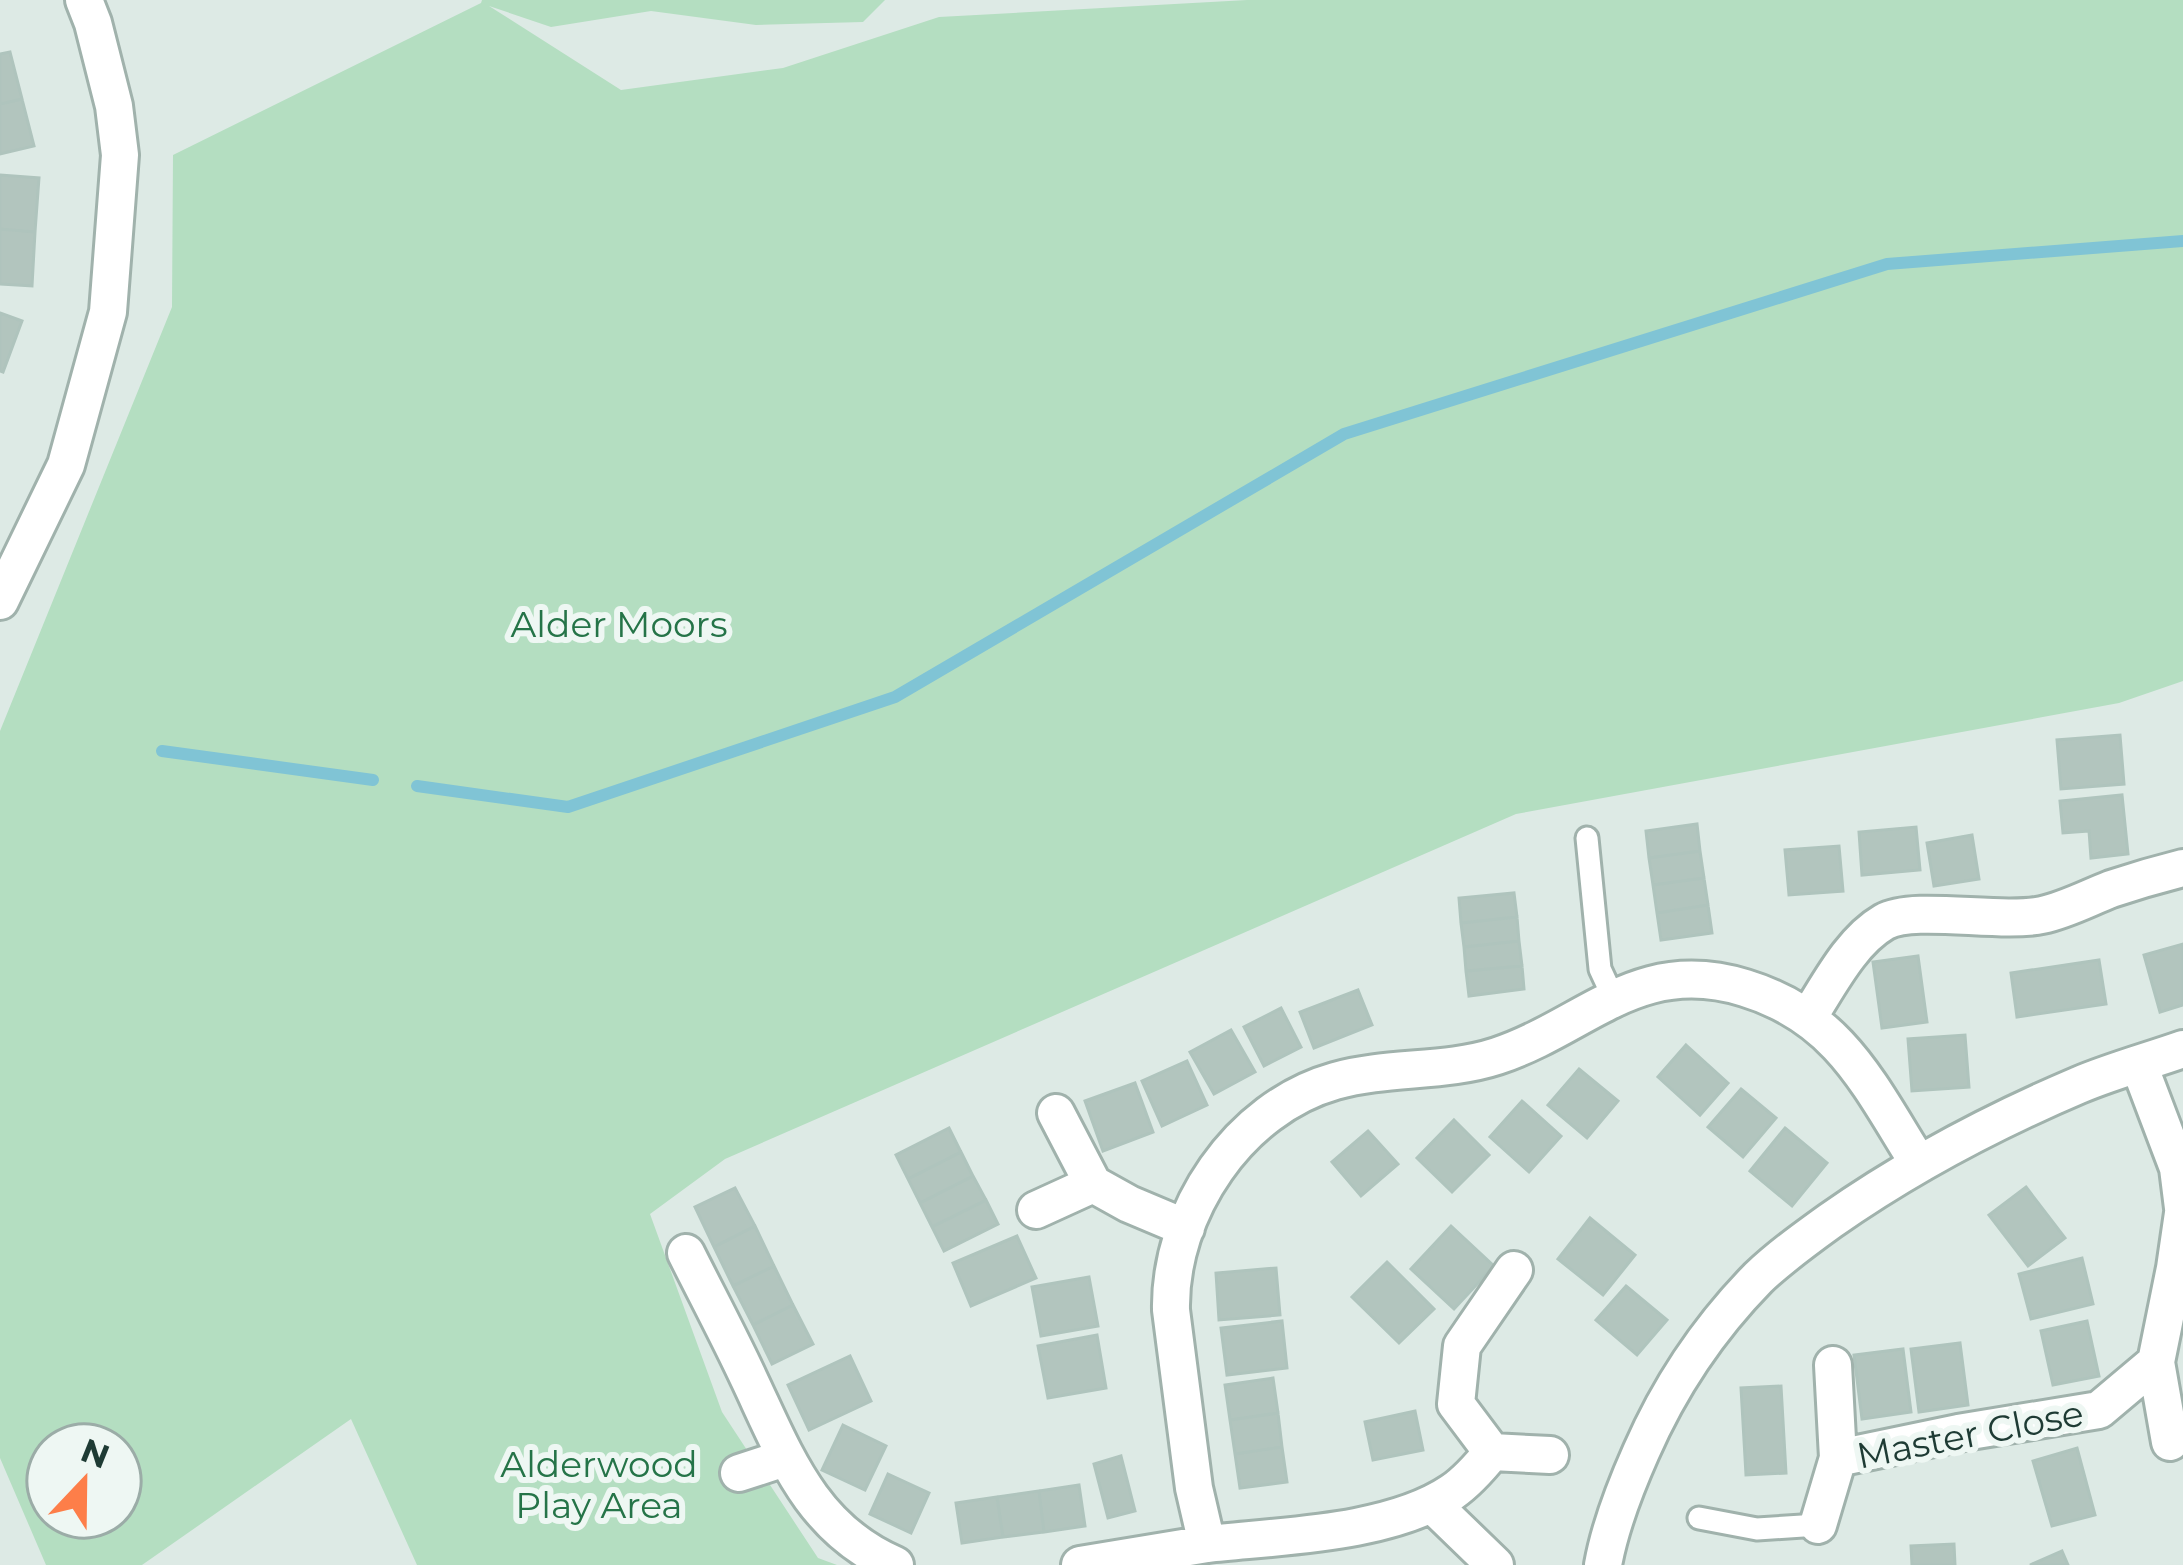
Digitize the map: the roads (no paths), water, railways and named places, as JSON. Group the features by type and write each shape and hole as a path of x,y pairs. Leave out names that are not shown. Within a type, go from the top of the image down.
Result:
{"street":[{"path":"0,601 66,465 108,312 120,155 114,106 84,0"},
{"path":"1809,1016 1853,951 1883,922 1918,915 2001,919 2044,915 2183,868"},
{"path":"1207,1544 1194,1488 1171,1310 1177,1252 1204,1190 1231,1149 1246,1132 1303,1093 1338,1080 1497,1056 1639,987 1711,982 1759,992 1809,1016 1828,1032 1856,1065 1919,1163"},
{"path":"1603,1565 1615,1520 1655,1420 1726,1313 1761,1275 1863,1197 1919,1163 2081,1084 2183,1049"},
{"path":"2139,1065 2178,1168 2183,1210 2156,1362 2170,1442"},
{"path":"1056,1113 1093,1184 1186,1228"},
{"path":"1036,1210 1093,1184"},
{"path":"686,1253 785,1458 819,1510 871,1555 895,1565"},
{"path":"1492,1452 1456,1404 1462,1346 1514,1270"},
{"name":"Master Close","path":"1838,1458 2099,1410 2156,1362"},
{"name":"Master Close","path":"1818,1525 1838,1458 1833,1365"},
{"path":"1080,1565 1388,1520 1455,1490 1492,1452"},
{"path":"1492,1452 1550,1455"},
{"path":"739,1473 785,1458"},
{"path":"1432,1504 1496,1565"}],"lane":[{"path":"1587,838 1600,969 1613,998"},
{"path":"1699,1518 1757,1529 1818,1525"}],"waterway":[{"path":"417,786 568,807 895,697 1344,434 1887,264 2183,241"},
{"path":"162,751 373,780"}],"park label":[{"name":"Alder Moors","path":"619,624"},
{"name":"Alderwood Play Area","path":"599,1484"}]}
